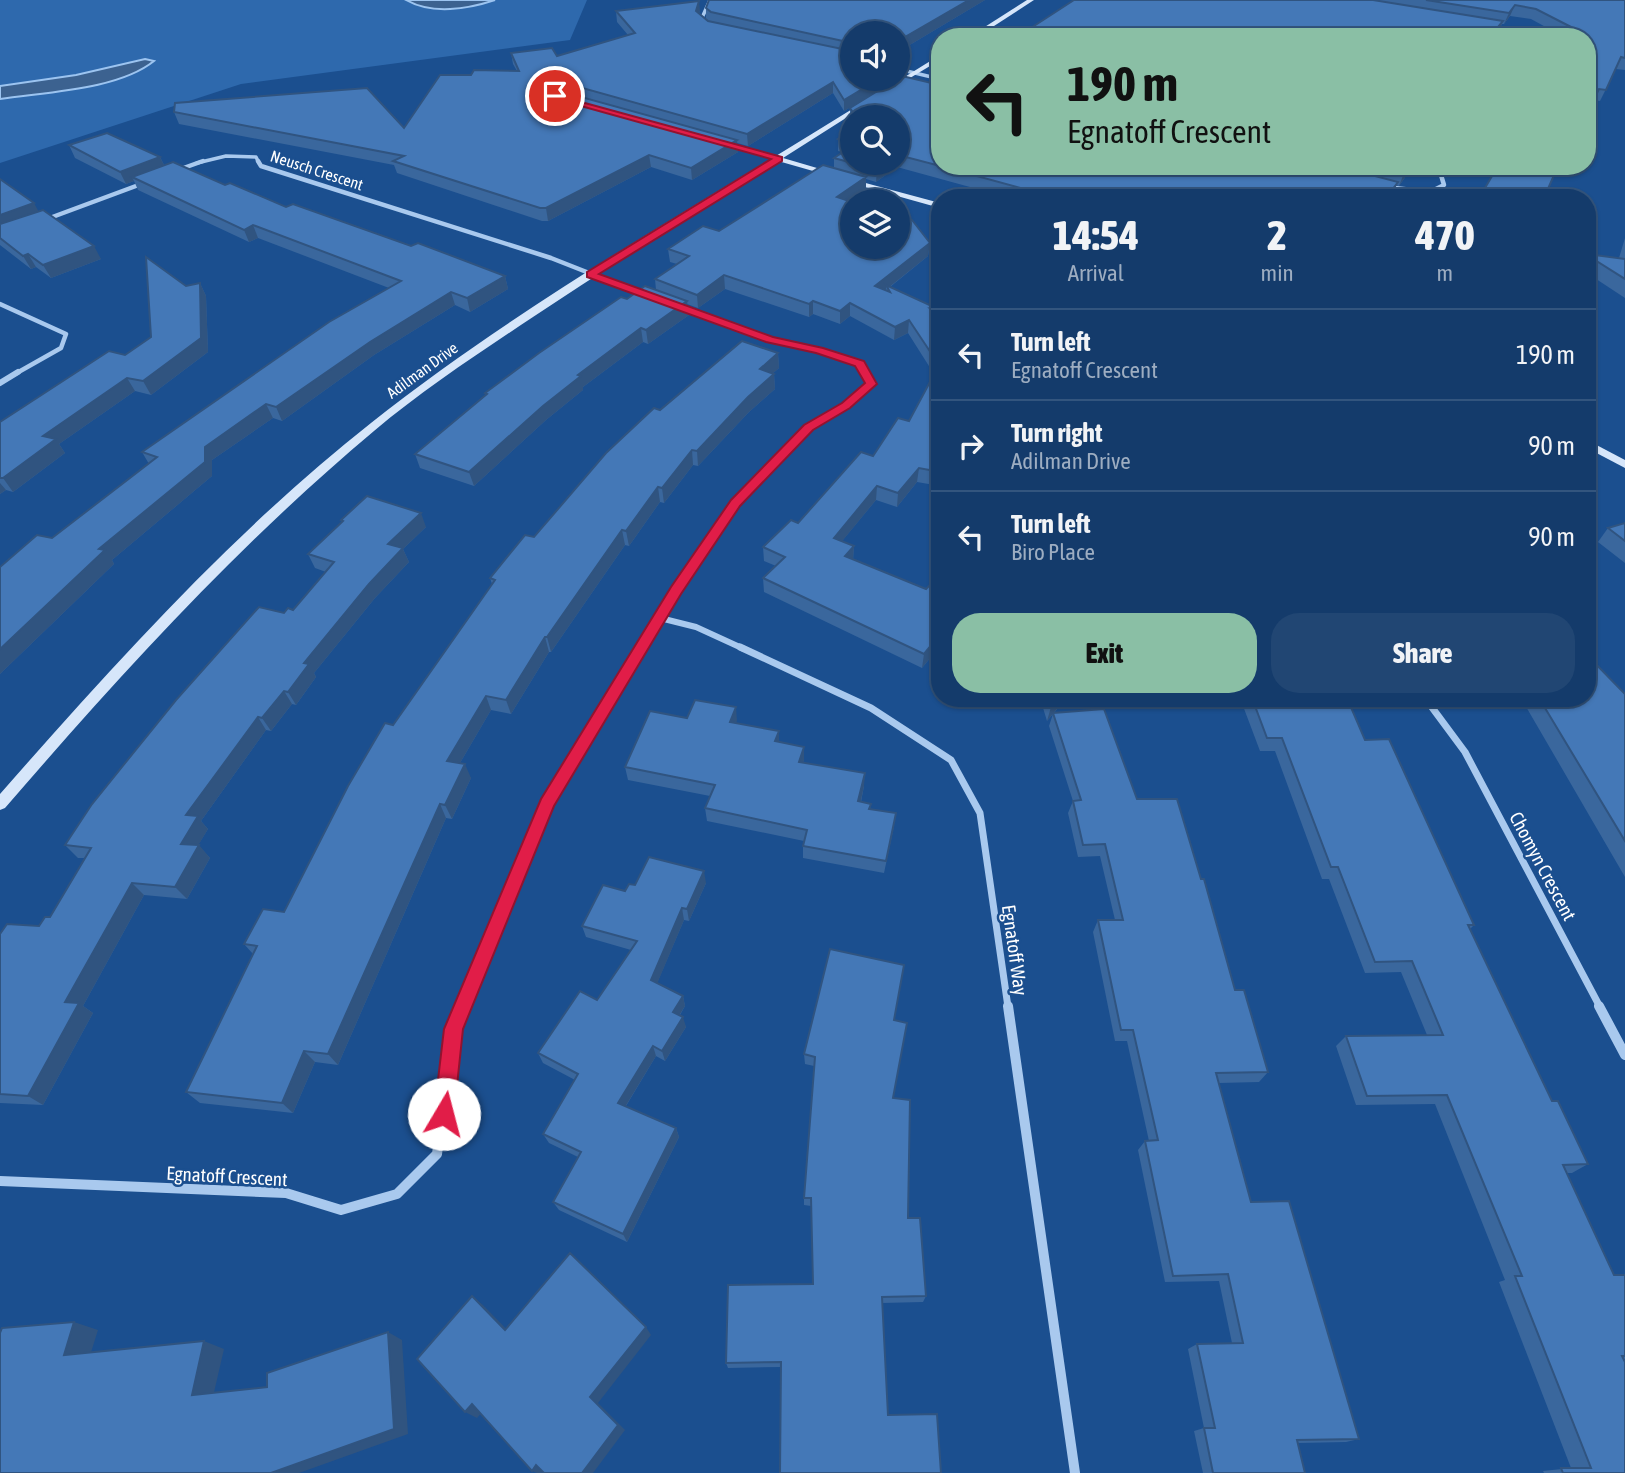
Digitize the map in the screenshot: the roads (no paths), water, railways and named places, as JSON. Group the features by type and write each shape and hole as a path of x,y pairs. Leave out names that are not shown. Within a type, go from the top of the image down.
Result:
{"street":[{"path":"710,0 701,20 710,27"},
{"path":"986,28 1031,0"},
{"path":"1480,25 1502,28"},
{"name":"Adilman Drive","path":"0,804 142,644 270,517 372,428 418,392 591,275 931,63"},
{"path":"910,72 931,77"},
{"path":"722,143 931,203"},
{"name":"Neusch Crescent","path":"176,171 220,155 240,154 256,158 261,166 551,258 591,275"},
{"path":"1436,189 1444,185 1441,175"},
{"path":"38,222 153,179"},
{"path":"1377,186 1391,189"},
{"path":"591,275 651,297"},
{"path":"0,304 28,318 52,325 66,334 61,348 0,383"},
{"name":"Egnatoff Crescent","path":"0,1181 286,1193 341,1210 397,1194 437,1154 454,1029 547,804 660,618 736,503 809,428 846,405 871,384 860,363 819,350 770,340 675,305"},
{"path":"1596,448 1625,465"},
{"name":"Egnatoff Way","path":"660,618 696,626 871,708 951,760 980,813 1075,1473"},
{"name":"Chomyn Crescent","path":"1432,707 1465,752 1625,1055"}]}
